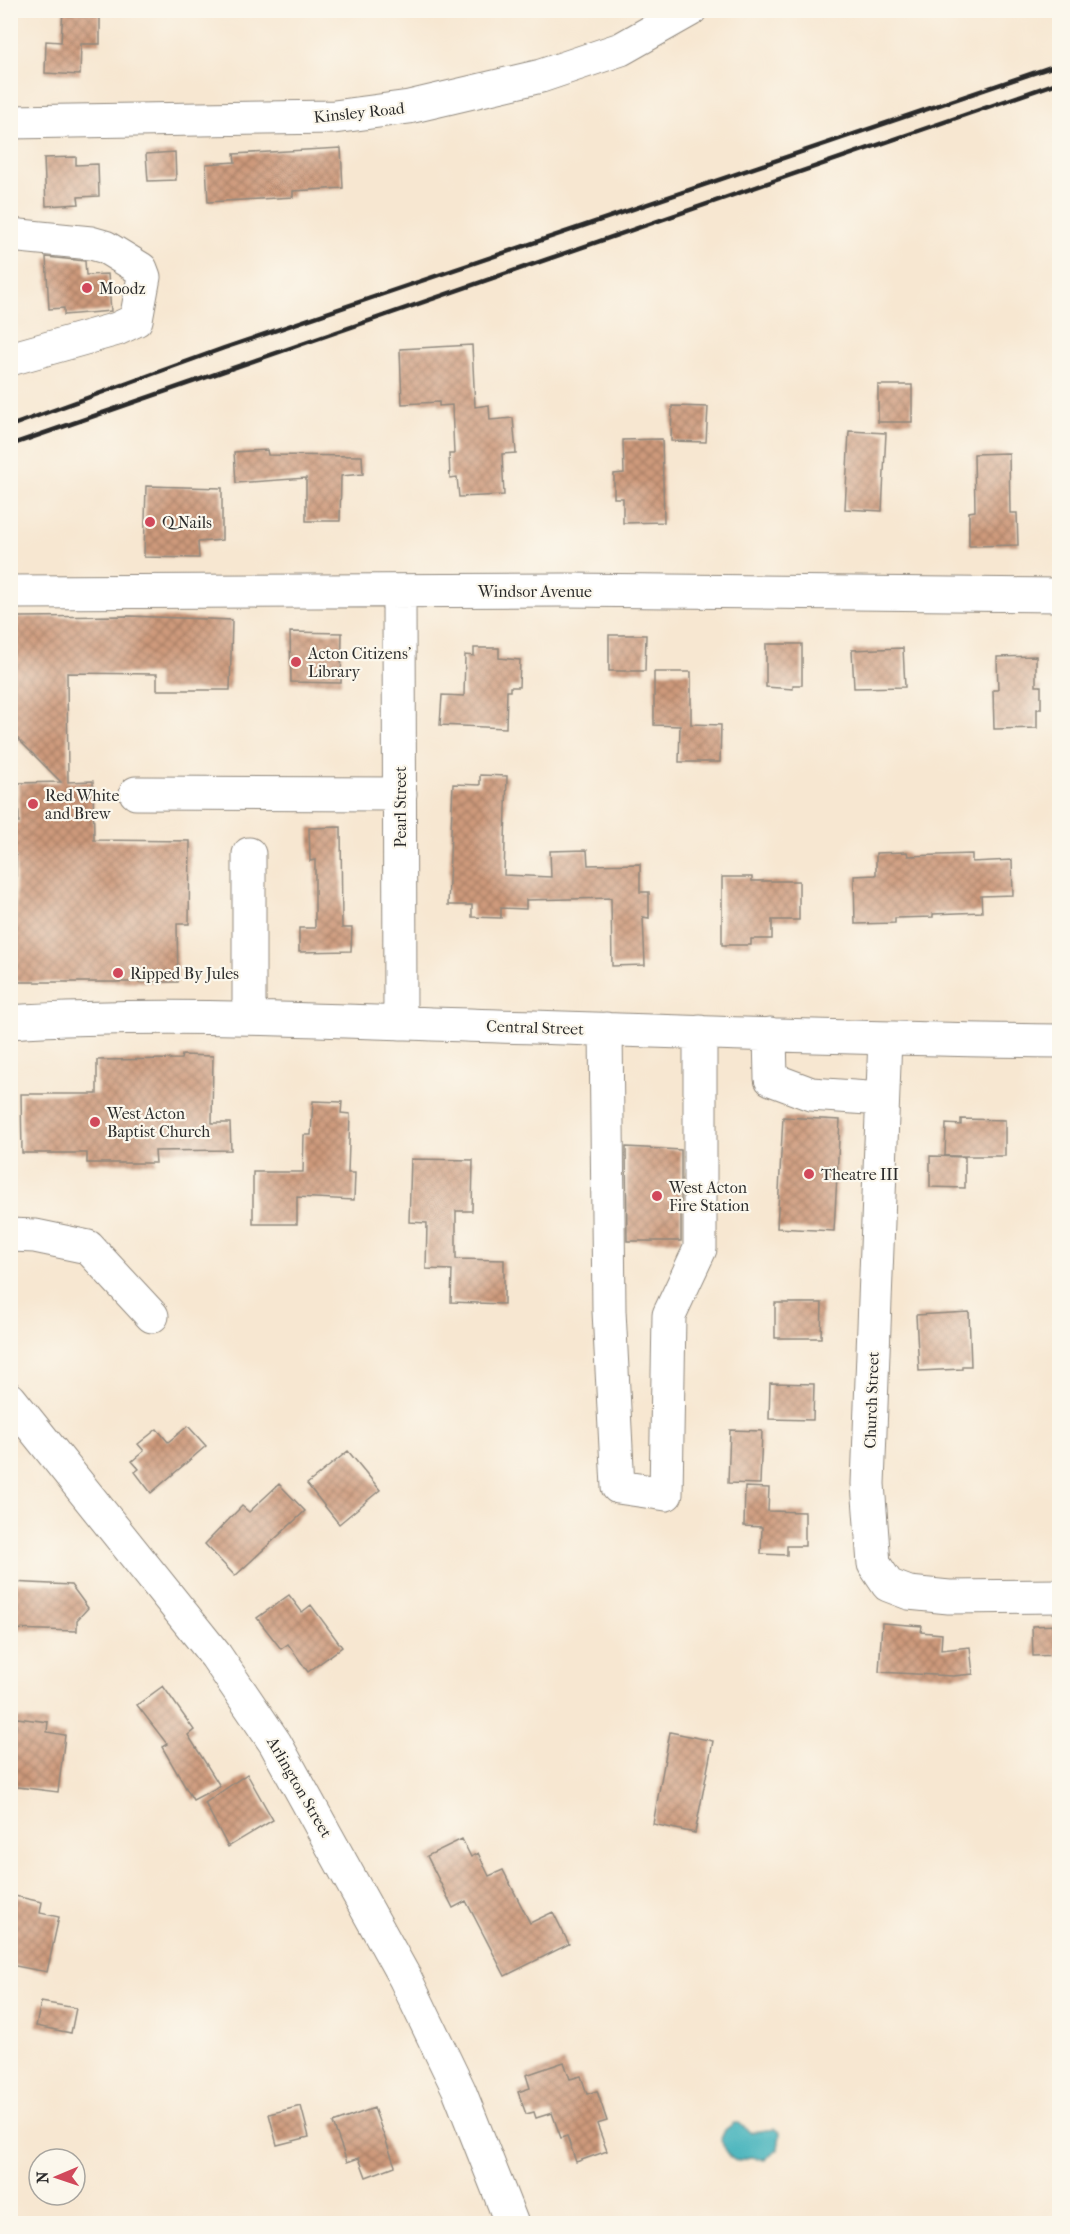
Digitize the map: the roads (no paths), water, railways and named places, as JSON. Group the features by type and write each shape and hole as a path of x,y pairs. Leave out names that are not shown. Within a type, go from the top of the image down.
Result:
{"street":[{"name":"Kinsley Road","path":"10,122 334,117 409,107 541,76 621,49 690,10"},
{"path":"10,235 91,243 105,247 141,269 144,277 136,321 117,329 10,359"},
{"name":"Windsor Avenue","path":"10,592 566,590 1059,595"},
{"name":"Pearl Street","path":"399,592 400,1023"},
{"path":"136,793 400,794"},
{"path":"249,854 249,1018"},
{"name":"Central Street","path":"10,1022 92,1018 249,1018 885,1038 1059,1041"},
{"path":"606,1029 609,1311 618,1487 666,1494 669,1315 700,1249 700,1032"},
{"path":"770,1034 771,1079 811,1094 882,1100"},
{"name":"Church Street","path":"885,1038 868,1484 874,1564 888,1585 909,1593 949,1597 1059,1596"},
{"path":"10,1235 35,1236 88,1247 152,1316"},
{"name":"Arlington Street","path":"10,1399 216,1656 275,1743 405,1978 459,2090 512,2223"}],"water":[{"path":"734,2123 739,2123 750,2132 775,2129 780,2133 778,2150 765,2159 750,2157 736,2161 731,2158 720,2141 725,2130"}],"railway":[{"path":"10,426 224,348 1060,64"},
{"path":"10,445 1060,82"}],"place":[{"name":"Moodz","path":"87,288"},
{"name":"Q Nails","path":"150,522"},
{"name":"Acton Citizens' Library","path":"296,662"},
{"name":"Red White and Brew","path":"33,804"},
{"name":"Ripped By Jules","path":"118,973"},
{"name":"West Acton Baptist Church","path":"95,1122"},
{"name":"Theatre III","path":"809,1174"},
{"name":"West Acton Fire Station","path":"657,1196"}]}
